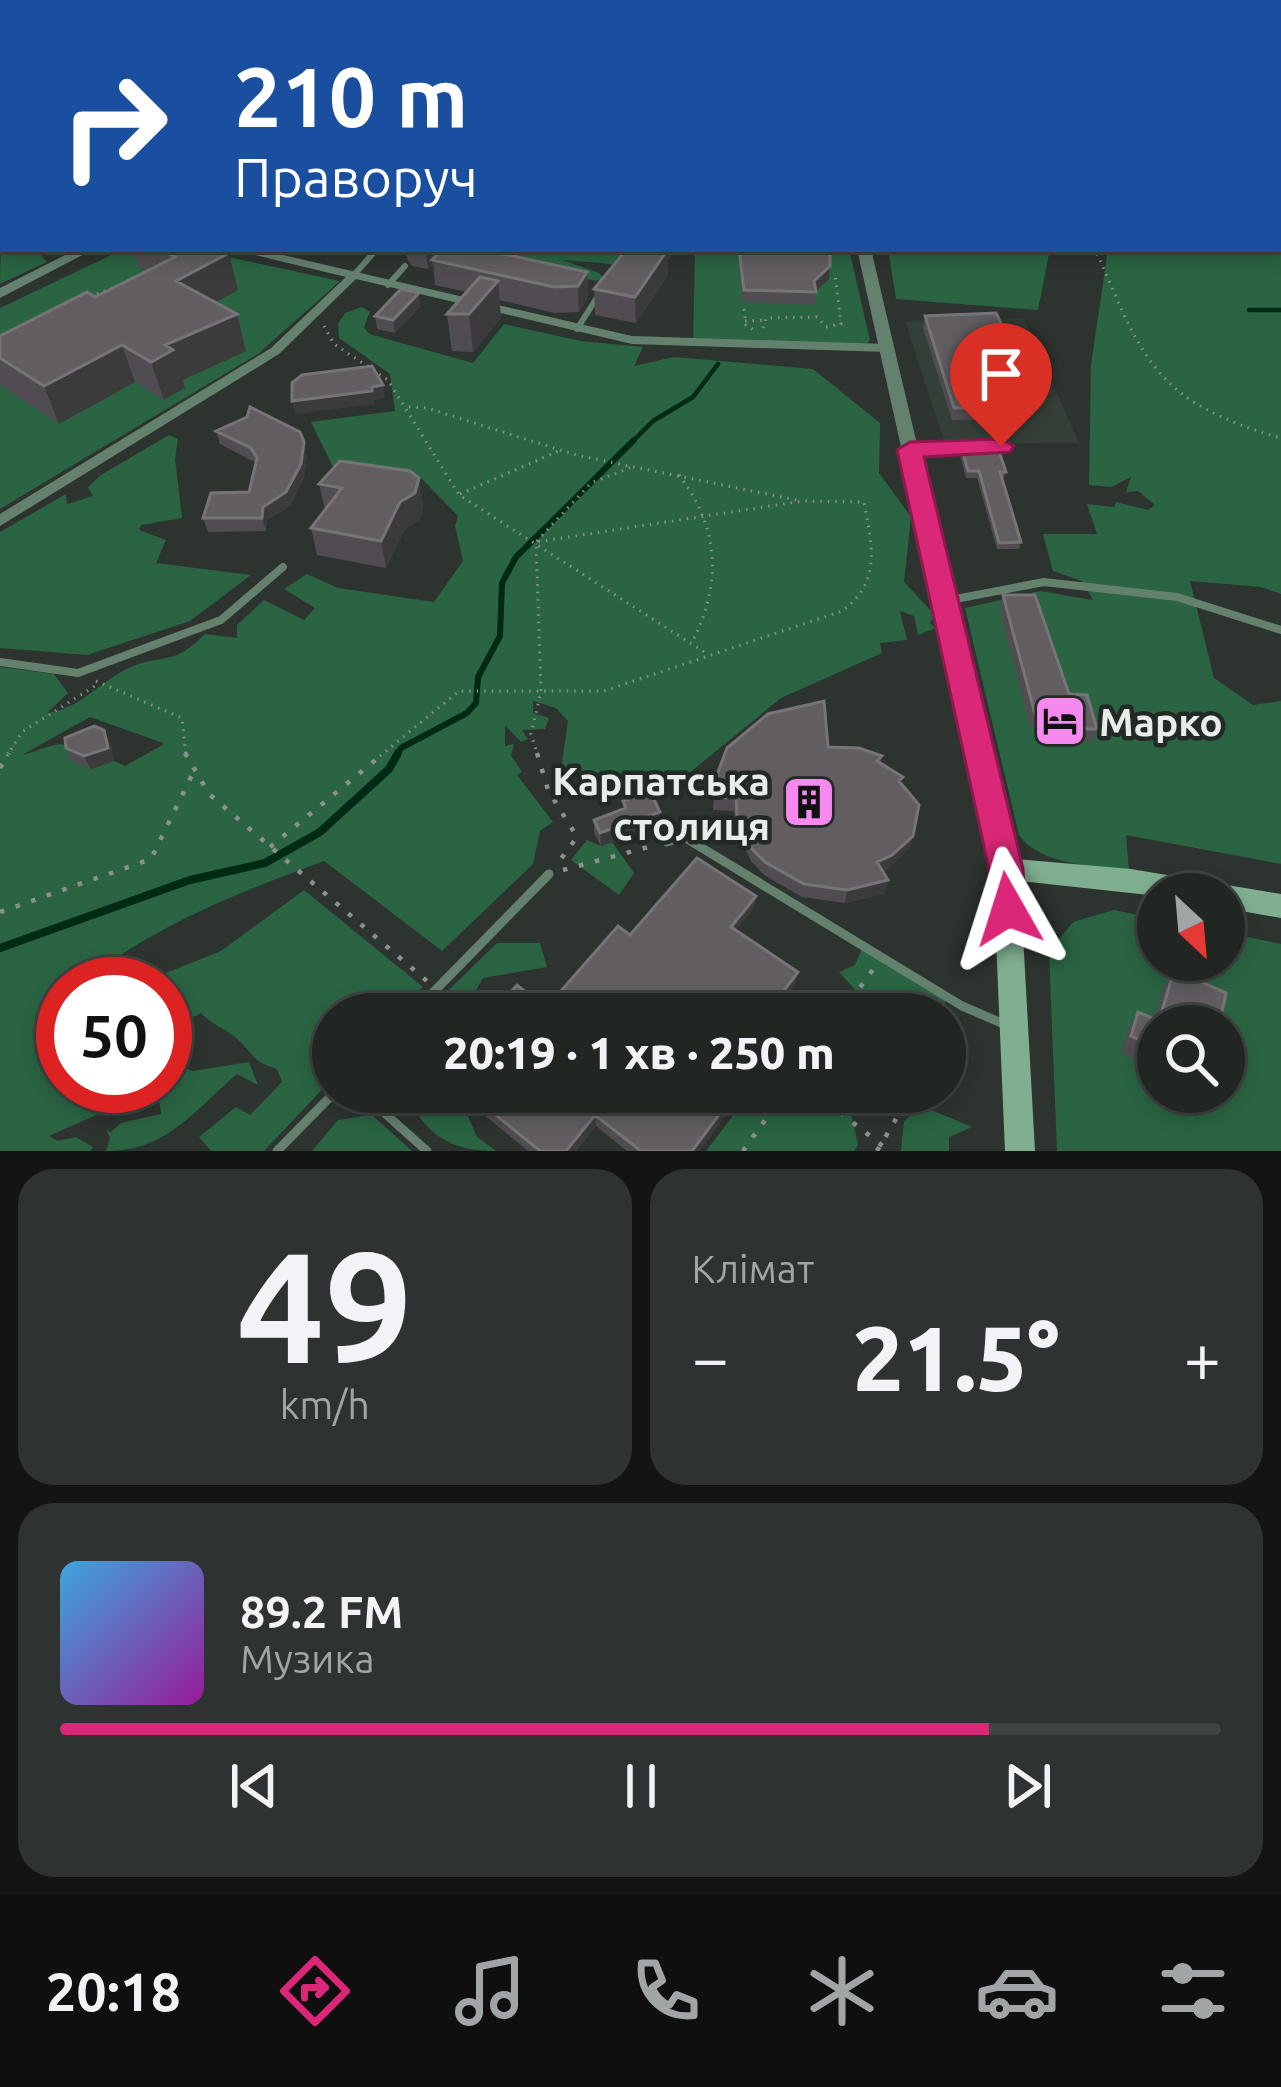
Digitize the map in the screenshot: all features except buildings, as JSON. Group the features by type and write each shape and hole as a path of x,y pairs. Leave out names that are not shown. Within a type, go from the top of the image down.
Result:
{"main road":[{"path":"1020,1151 1006,869 1137,884"},
{"path":"1245,900 1281,906"}],"street":[{"path":"0,294 81,252"},
{"path":"254,252 578,329 670,344 887,348"},
{"path":"865,252 1006,869"},
{"path":"0,521 226,385 274,351 352,277"}],"lane":[{"path":"352,277 373,252"},
{"path":"388,285 405,266"},
{"path":"578,329 602,289"},
{"path":"910,450 1001,446"},
{"path":"0,662 78,673 220,620 283,567"},
{"path":"944,601 1044,582 1177,597 1281,630"},
{"path":"667,842 685,837 962,1006 1012,1028"},
{"path":"432,993 550,874"},
{"path":"278,1151 315,1113"},
{"path":"384,1113 427,1151"}],"path":[{"path":"1094,252 1143,357 1190,398 1239,427 1281,438"},
{"path":"746,321 817,317 826,326 841,325 835,275"},
{"path":"76,304 127,279 143,289"},
{"path":"744,309 746,321 756,330 765,327 766,320"},
{"path":"313,314 334,344 388,380 459,495 711,656"},
{"path":"407,406 561,450 803,501"},
{"path":"459,495 561,450"},
{"path":"550,874 577,837 535,761 531,734 542,692 536,542 591,483 634,466"},
{"path":"679,476 707,516 715,580 704,622 691,645"},
{"path":"271,847 459,692 604,691 842,610 870,586 874,575 863,502 803,501 536,542"},
{"path":"78,673 182,718 178,733 209,794 436,989"},
{"path":"0,768 22,732 100,682"},
{"path":"0,912 151,860 194,772"},
{"path":"550,874 667,842"},
{"path":"856,993 882,957"},
{"path":"743,1151 770,1113"},
{"path":"838,1113 879,1148 889,1151"},
{"path":"879,1148 900,1113"}],"shaded area":[{"path":"1024,318 1079,443 945,444 905,321"}],"green space":[{"path":"1,252 38,252 47,262 0,284"},
{"path":"118,252 205,252 340,281 258,354 0,509 0,308"},
{"path":"466,252 646,252 635,266 563,260 599,273 603,278 597,281"},
{"path":"695,252 850,252 870,340 867,344 693,344"},
{"path":"888,252 1049,252 1038,310 896,299"},
{"path":"1108,252 1281,252 1281,594 1261,587 1190,581 1214,678 1253,705 1281,701 1281,864 1126,835 1129,871 1054,858 1019,835 965,608 1040,591 1093,600 1082,581 1053,571 1043,534 1097,534 1087,504 1114,507 1116,502 1148,510 1155,505 1138,491 1126,492 1131,477 1111,487 1089,485 1091,365"},
{"path":"362,307 370,312 364,327 369,334 473,363 504,324 581,341 643,347 634,366 674,357 813,369 880,423 879,473 911,517 904,582 935,615 930,623 936,628 918,635 914,616 900,611 907,640 880,643 882,653 781,698 688,774 644,794 561,770 568,721 556,708 533,701 533,713 549,718 545,729 522,730 528,739 521,742 505,725 505,746 514,744 511,756 522,772 517,775 553,822 540,831 533,864 442,951 324,861 200,911 119,957 36,957 36,1113 101,1113 49,1136 58,1141 76,1137 93,1147 90,1151 0,1151 0,667 54,674 68,693 47,713 80,700 129,668 184,651 205,634 237,638 237,625 264,600 304,620 315,608 284,589 307,574 338,588 434,602 463,561 455,526 458,516 421,478 336,473 311,422 395,411 390,374 339,338 338,324 345,313","holes":["90,717 164,744 125,766 114,761 91,769 74,750 61,744 22,755"]},
{"path":"169,435 178,439 175,459 182,518 141,525 139,530 166,540 156,563 251,575 190,621 87,655 0,648 0,532 66,494 67,504 93,496 88,487 101,475"},
{"path":"587,840 601,846 612,842 634,873 619,895 571,860"},
{"path":"304,890 423,987 417,993 312,993 312,1100 264,1151 211,1151 199,1137 236,1107 250,1115 282,1082 277,1069 257,1060 201,1013 192,1018 192,963 221,951"},
{"path":"1114,910 1137,915 1137,981 1245,981 1245,936 1281,944 1281,1151 1057,1151 1049,952 1073,922"},
{"path":"497,943 540,943 547,967 483,978 474,993 446,993"},
{"path":"863,946 937,993 858,993 839,972 855,965"},
{"path":"249,1062 258,1085 237,1074 192,1116 162,1137 106,1151 110,1138 106,1128 110,1133 121,1123 192,1113 192,1071"},
{"path":"417,1113 466,1113 477,1137 496,1151 452,1143"},
{"path":"735,1113 851,1113 858,1145 854,1151 706,1151"},
{"path":"914,1113 939,1113 972,1127 949,1137 949,1151 901,1151 904,1121"},
{"path":"372,1115 412,1151 312,1151 338,1120"}],"waterway":[{"path":"1249,310 1281,310"},
{"path":"634,440 653,421 693,397 718,364"},
{"path":"396,756 401,748 467,713 476,703 478,677 500,636 502,583 516,557 634,440"},
{"path":"631,443 634,440"},
{"path":"0,948 190,880 265,863 320,832 389,769 398,753"}],"place":[{"name":"Марко","path":"1060,721"},
{"name":"Карпатська столиця","path":"809,802"}],"route":[{"path":"1001,446 910,450 1006,869 1008,909"}]}
